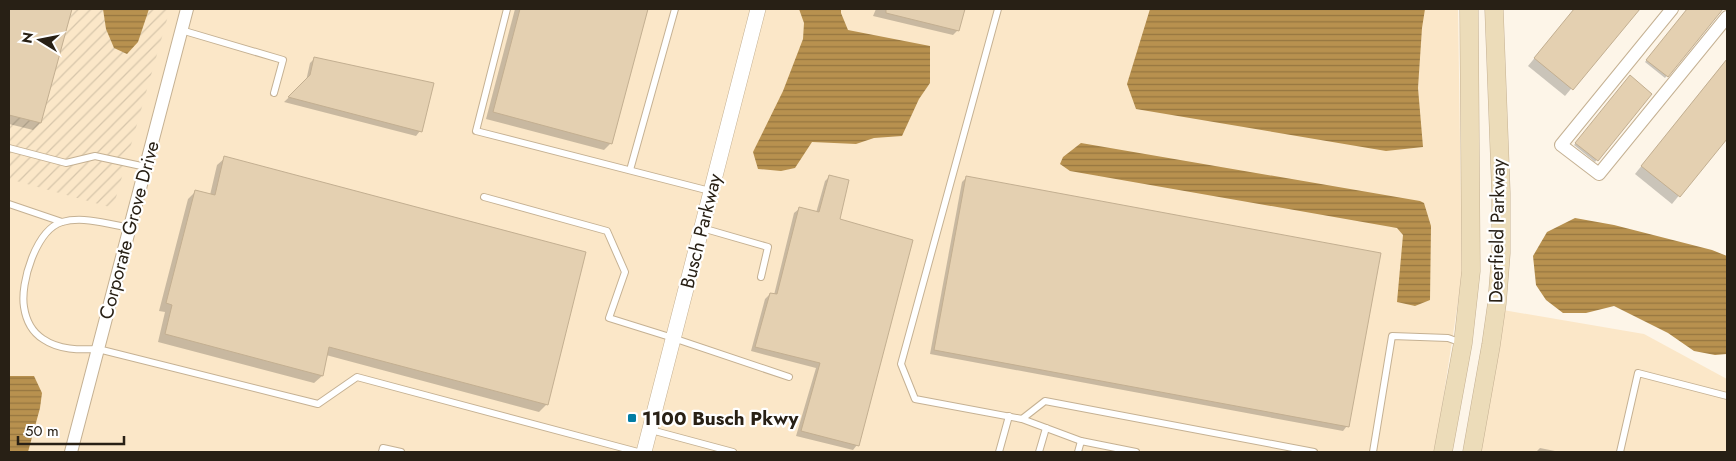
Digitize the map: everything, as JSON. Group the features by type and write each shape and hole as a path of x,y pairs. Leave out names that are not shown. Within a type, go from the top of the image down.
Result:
{"main road":[{"name":"Deerfield Parkway","path":"1443,452 1463,343 1471,271 1469,9"},
{"name":"Deerfield Parkway","path":"1472,452 1497,303 1501,253 1501,193 1494,9"}],"street":[{"name":"Corporate Grove Drive","path":"72,452 187,9"},
{"name":"Busch Parkway","path":"644,452 758,9"},
{"path":"1672,9 1561,145 1598,174 1727,17"}],"lane":[{"path":"507,9 476,131 711,191"},
{"path":"630,170 675,9"},
{"path":"998,9 901,364 915,399 1022,419 1081,441 1136,452"},
{"path":"181,30 283,60 274,93"},
{"path":"9,148 66,163 95,156 146,166"},
{"path":"484,197 607,231 625,272 609,318 789,377"},
{"path":"9,204 62,222"},
{"path":"130,228 95,221 73,220 62,222 50,228 39,241 30,261 23,306 29,325 42,339 76,350 98,349 318,404 357,377 638,452"},
{"path":"702,228 768,247 761,277"},
{"path":"1373,452 1392,336 1448,338 1463,343"},
{"path":"1620,452 1638,373 1727,396"},
{"path":"1022,419 1045,401 1314,452"},
{"path":"999,452 1009,416"},
{"path":"1039,452 1046,428"},
{"path":"650,429 733,452"},
{"path":"1078,452 1081,441"},
{"path":"382,452 383,448 401,452"}],"shaded area":[{"path":"9,9 1458,9 1462,276 1435,452 9,452"},
{"path":"9,9 170,9 113,208 9,179"},
{"path":"103,9 149,9 138,42 127,54 114,48 106,29"},
{"path":"799,9 841,9 848,30 930,46 930,83 919,99 902,136 874,138 856,144 812,142 795,168 781,171 758,169 753,152 783,91 803,39 804,23"},
{"path":"1150,9 1425,9 1418,88 1423,147 1386,151 1136,109 1127,84"},
{"path":"1081,143 1420,201 1424,203 1431,226 1430,300 1415,306 1397,302 1403,235 1397,228 1070,171 1060,164 1063,157"},
{"path":"1575,218 1614,225 1712,250 1727,256 1727,354 1715,355 1694,351 1668,333 1614,306 1586,313 1563,313 1546,300 1536,285 1533,256 1547,232"},
{"path":"1503,310 1644,334 1727,379 1727,452 1480,452"},
{"path":"9,376 34,376 42,393 40,408 28,452 9,452"}],"building":[{"path":"9,9 72,9 41,123 9,115"},
{"path":"520,9 648,9 612,144 493,112"},
{"path":"886,9 965,9 959,31 886,13"},
{"path":"1574,9 1640,9 1573,90 1534,58"},
{"path":"1687,9 1723,9 1668,77 1646,60"},
{"path":"314,57 434,83 422,132 288,97 310,75"},
{"path":"1727,59 1727,139 1680,197 1641,166"},
{"path":"1630,75 1652,94 1598,161 1575,143"},
{"path":"224,156 586,252 548,405 329,347 323,376 165,334 172,305 166,303 195,190 215,195"},
{"path":"829,175 849,180 840,219 913,240 859,446 801,431 820,363 755,347 770,293 777,294 799,207 819,212"},
{"path":"966,176 1381,253 1349,427 934,350"}],"place":[{"name":"1100 Busch Pkwy","path":"632,418"}]}
